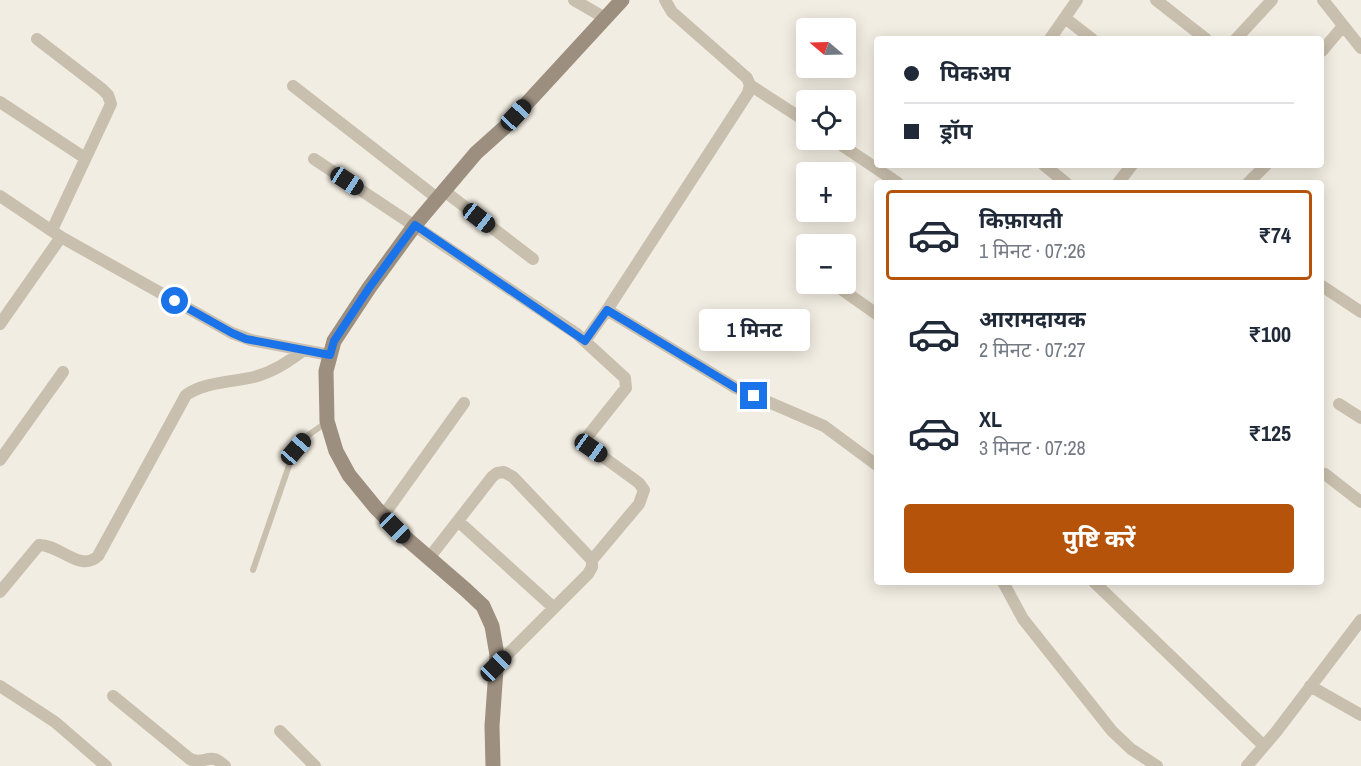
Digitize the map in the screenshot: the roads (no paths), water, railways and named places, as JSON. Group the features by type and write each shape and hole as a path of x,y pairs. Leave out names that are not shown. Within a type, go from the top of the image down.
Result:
{"street":[{"path":"574,0 604,18"},
{"path":"493,766 492,726 497,655 492,626 483,606 383,516 349,475 336,451 327,421 326,383 330,355 334,341 415,225 440,194 622,0"},
{"path":"664,0 672,12 747,78 750,85 796,115"},
{"path":"1052,36 1077,0"},
{"path":"1156,0 1202,36"},
{"path":"1239,36 1272,0"},
{"path":"1325,1 1361,48"},
{"path":"1065,18 1088,36"},
{"path":"1324,49 1343,26"},
{"path":"0,324 57,234 85,158 111,104 108,95 37,39"},
{"path":"585,341 748,93 750,85"},
{"path":"293,86 532,259"},
{"path":"0,102 85,158"},
{"path":"849,150 874,167"},
{"path":"314,159 585,341 625,378 627,383 621,395 587,438 587,445 639,483 644,490 639,504 592,560 592,567 588,574 496,666"},
{"path":"876,168 894,180"},
{"path":"1048,168 1062,180"},
{"path":"1120,180 1130,168"},
{"path":"1251,180 1263,168"},
{"path":"0,196 57,234 232,333 299,354 330,355"},
{"path":"1324,287 1361,312"},
{"path":"848,294 874,312"},
{"path":"607,310 736,388 824,426 874,463"},
{"path":"0,592 39,545 49,546 83,563 93,561 98,556 186,395 198,388 257,376 277,369 299,354"},
{"path":"0,460 63,372"},
{"path":"383,516 464,403"},
{"path":"1339,404 1361,418"},
{"path":"429,558 492,477 504,472 513,477 592,560"},
{"path":"1324,474 1361,502"},
{"path":"458,521 554,608"},
{"path":"1004,585 1023,619 1112,731 1131,749 1157,766"},
{"path":"1097,585 1264,746"},
{"path":"1247,766 1361,620"},
{"path":"0,686 55,722 106,766"},
{"path":"1310,686 1361,716"},
{"path":"113,696 190,759 200,762 212,758 219,759 225,766"},
{"path":"280,731 315,766"}],"lane":[{"path":"253,570 296,449 307,436 327,421"}]}
